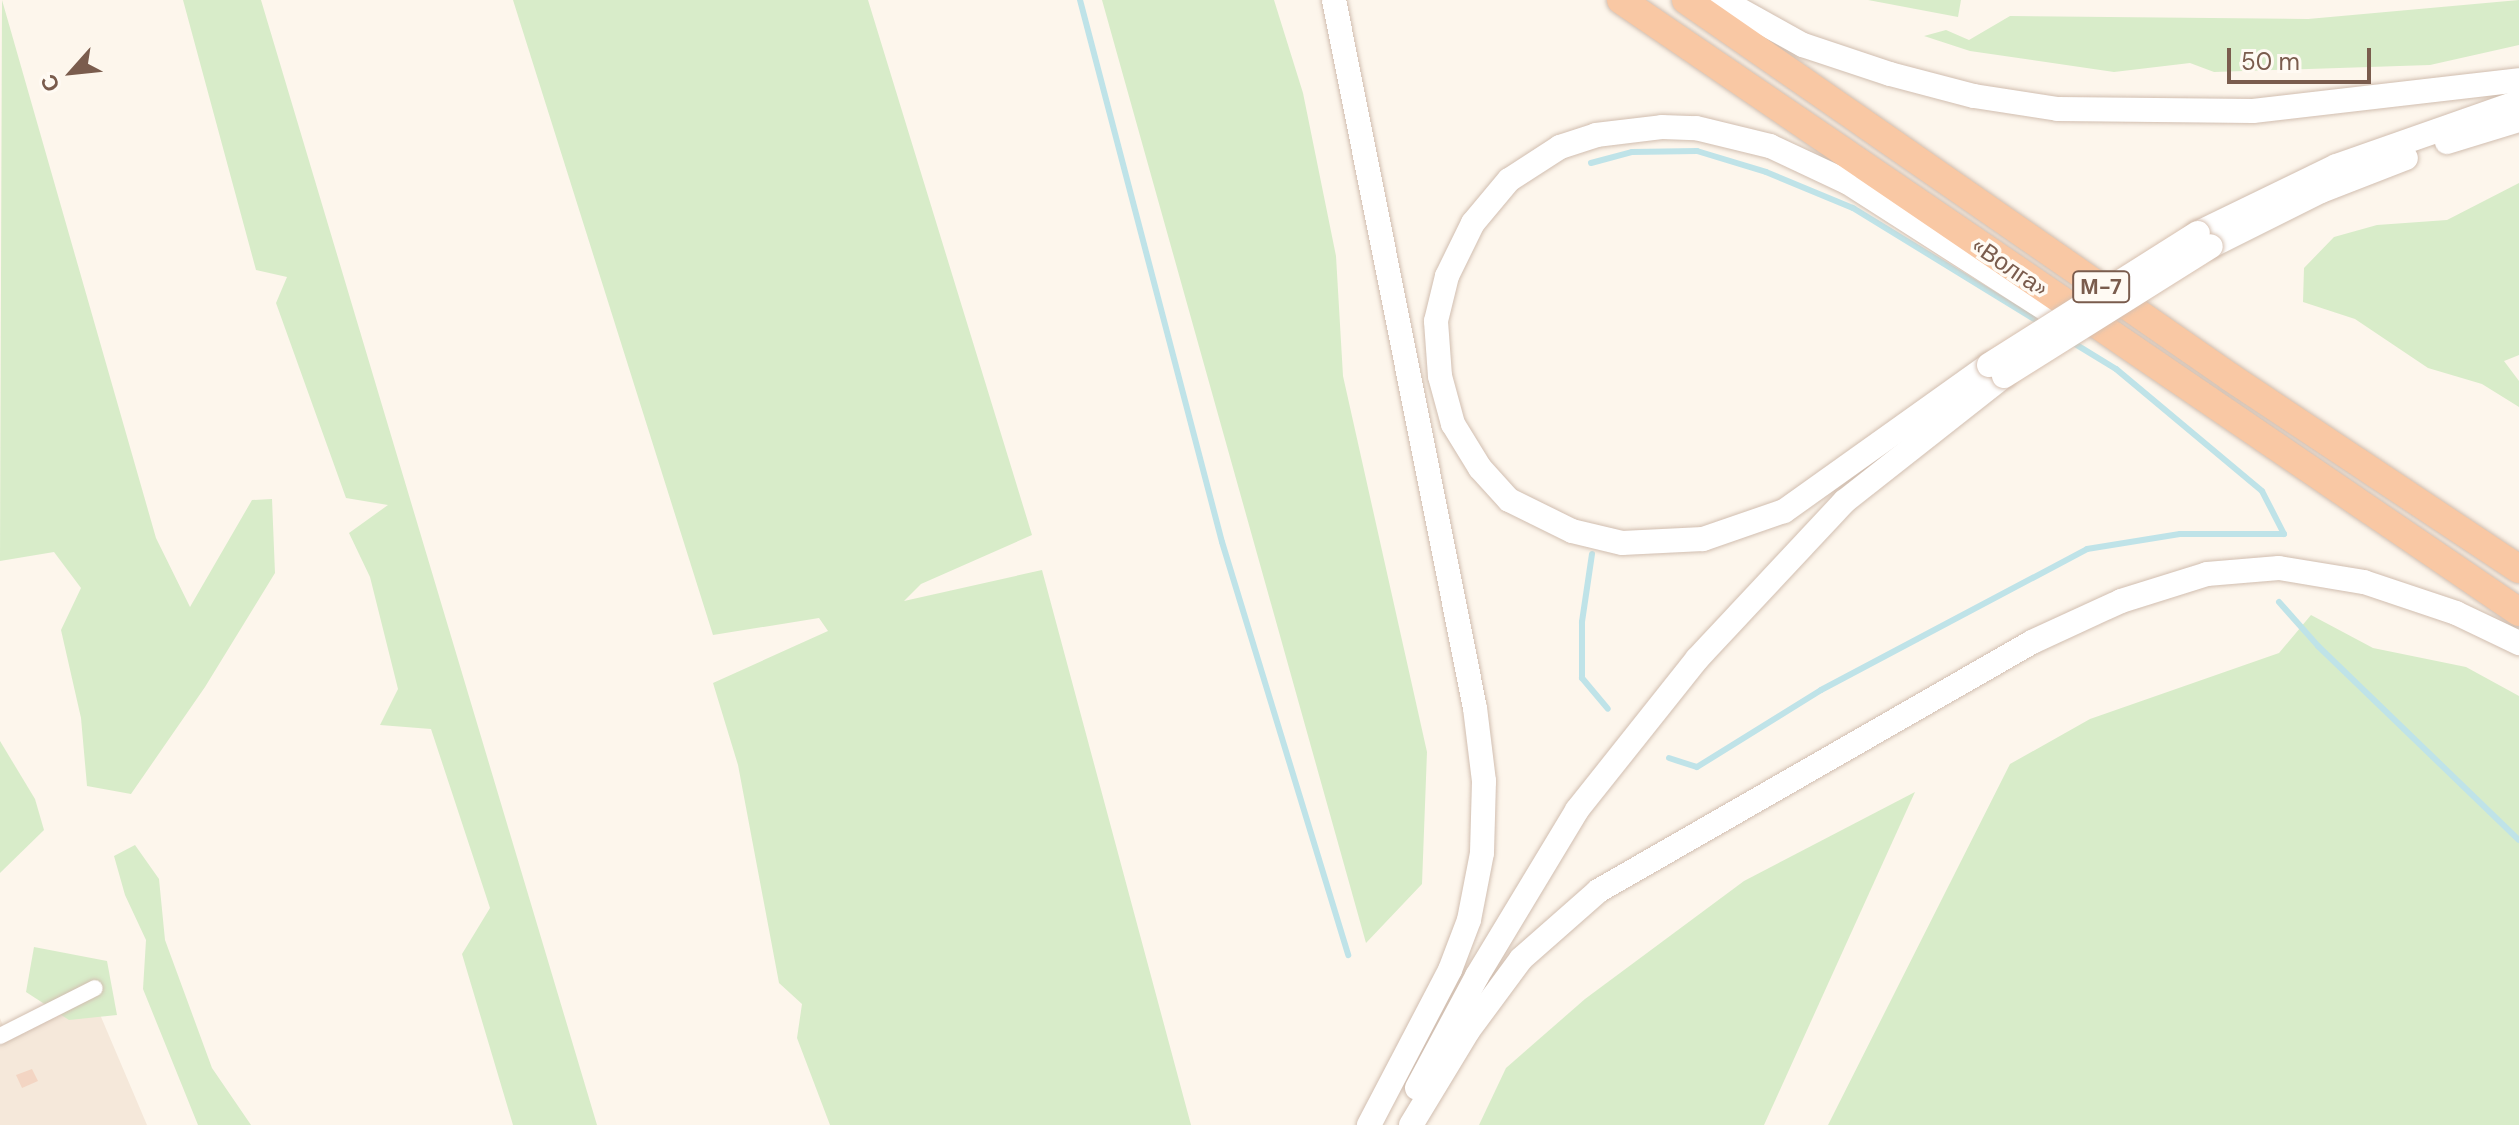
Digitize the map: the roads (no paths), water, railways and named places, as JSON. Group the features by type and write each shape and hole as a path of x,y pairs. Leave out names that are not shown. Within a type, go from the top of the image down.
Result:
{"highway":[{"name":"«Волга»","path":"1621,0 2519,612"},
{"name":"«Волга»","path":"1686,0 2217,368 2519,569"}],"main road":[{"path":"1334,0 1475,708 1484,781 1482,853 1469,920 1450,970 1369,1125"},
{"path":"1722,0 1803,45 1890,74 1974,96 2058,109 2253,111 2519,80"},
{"path":"2097,327 2050,312 1847,182 1770,146 1696,128 1662,127 1596,135 1560,147 1509,180 1473,223 1447,276 1436,321 1440,376 1453,424 1480,468 1509,500 1572,531 1622,543 1703,539 1784,511 1996,371 2205,240 2336,166 2519,102"},
{"path":"2205,240 2442,143 2519,120"},
{"path":"1397,1125 1477,976 1577,810 1697,659 1845,501 1996,371"},
{"path":"1411,1125 1468,1031 1521,959 1598,891 2032,642 2121,601 2207,574 2279,568 2364,582 2456,613 2519,643"}],"street":[{"path":"0,1036 95,988"}],"waterway":[{"path":"1080,0 1222,542 1348,955"},
{"path":"1591,163 1632,152 1697,151 1766,172 1853,208 2042,324"},
{"path":"1669,758 1697,767 1821,690 2087,549 2180,534 2284,534 2262,491 2116,369 2072,342"},
{"path":"1592,554 1582,622 1582,678 1608,709"},
{"path":"2279,602 2318,646 2519,840"}]}
